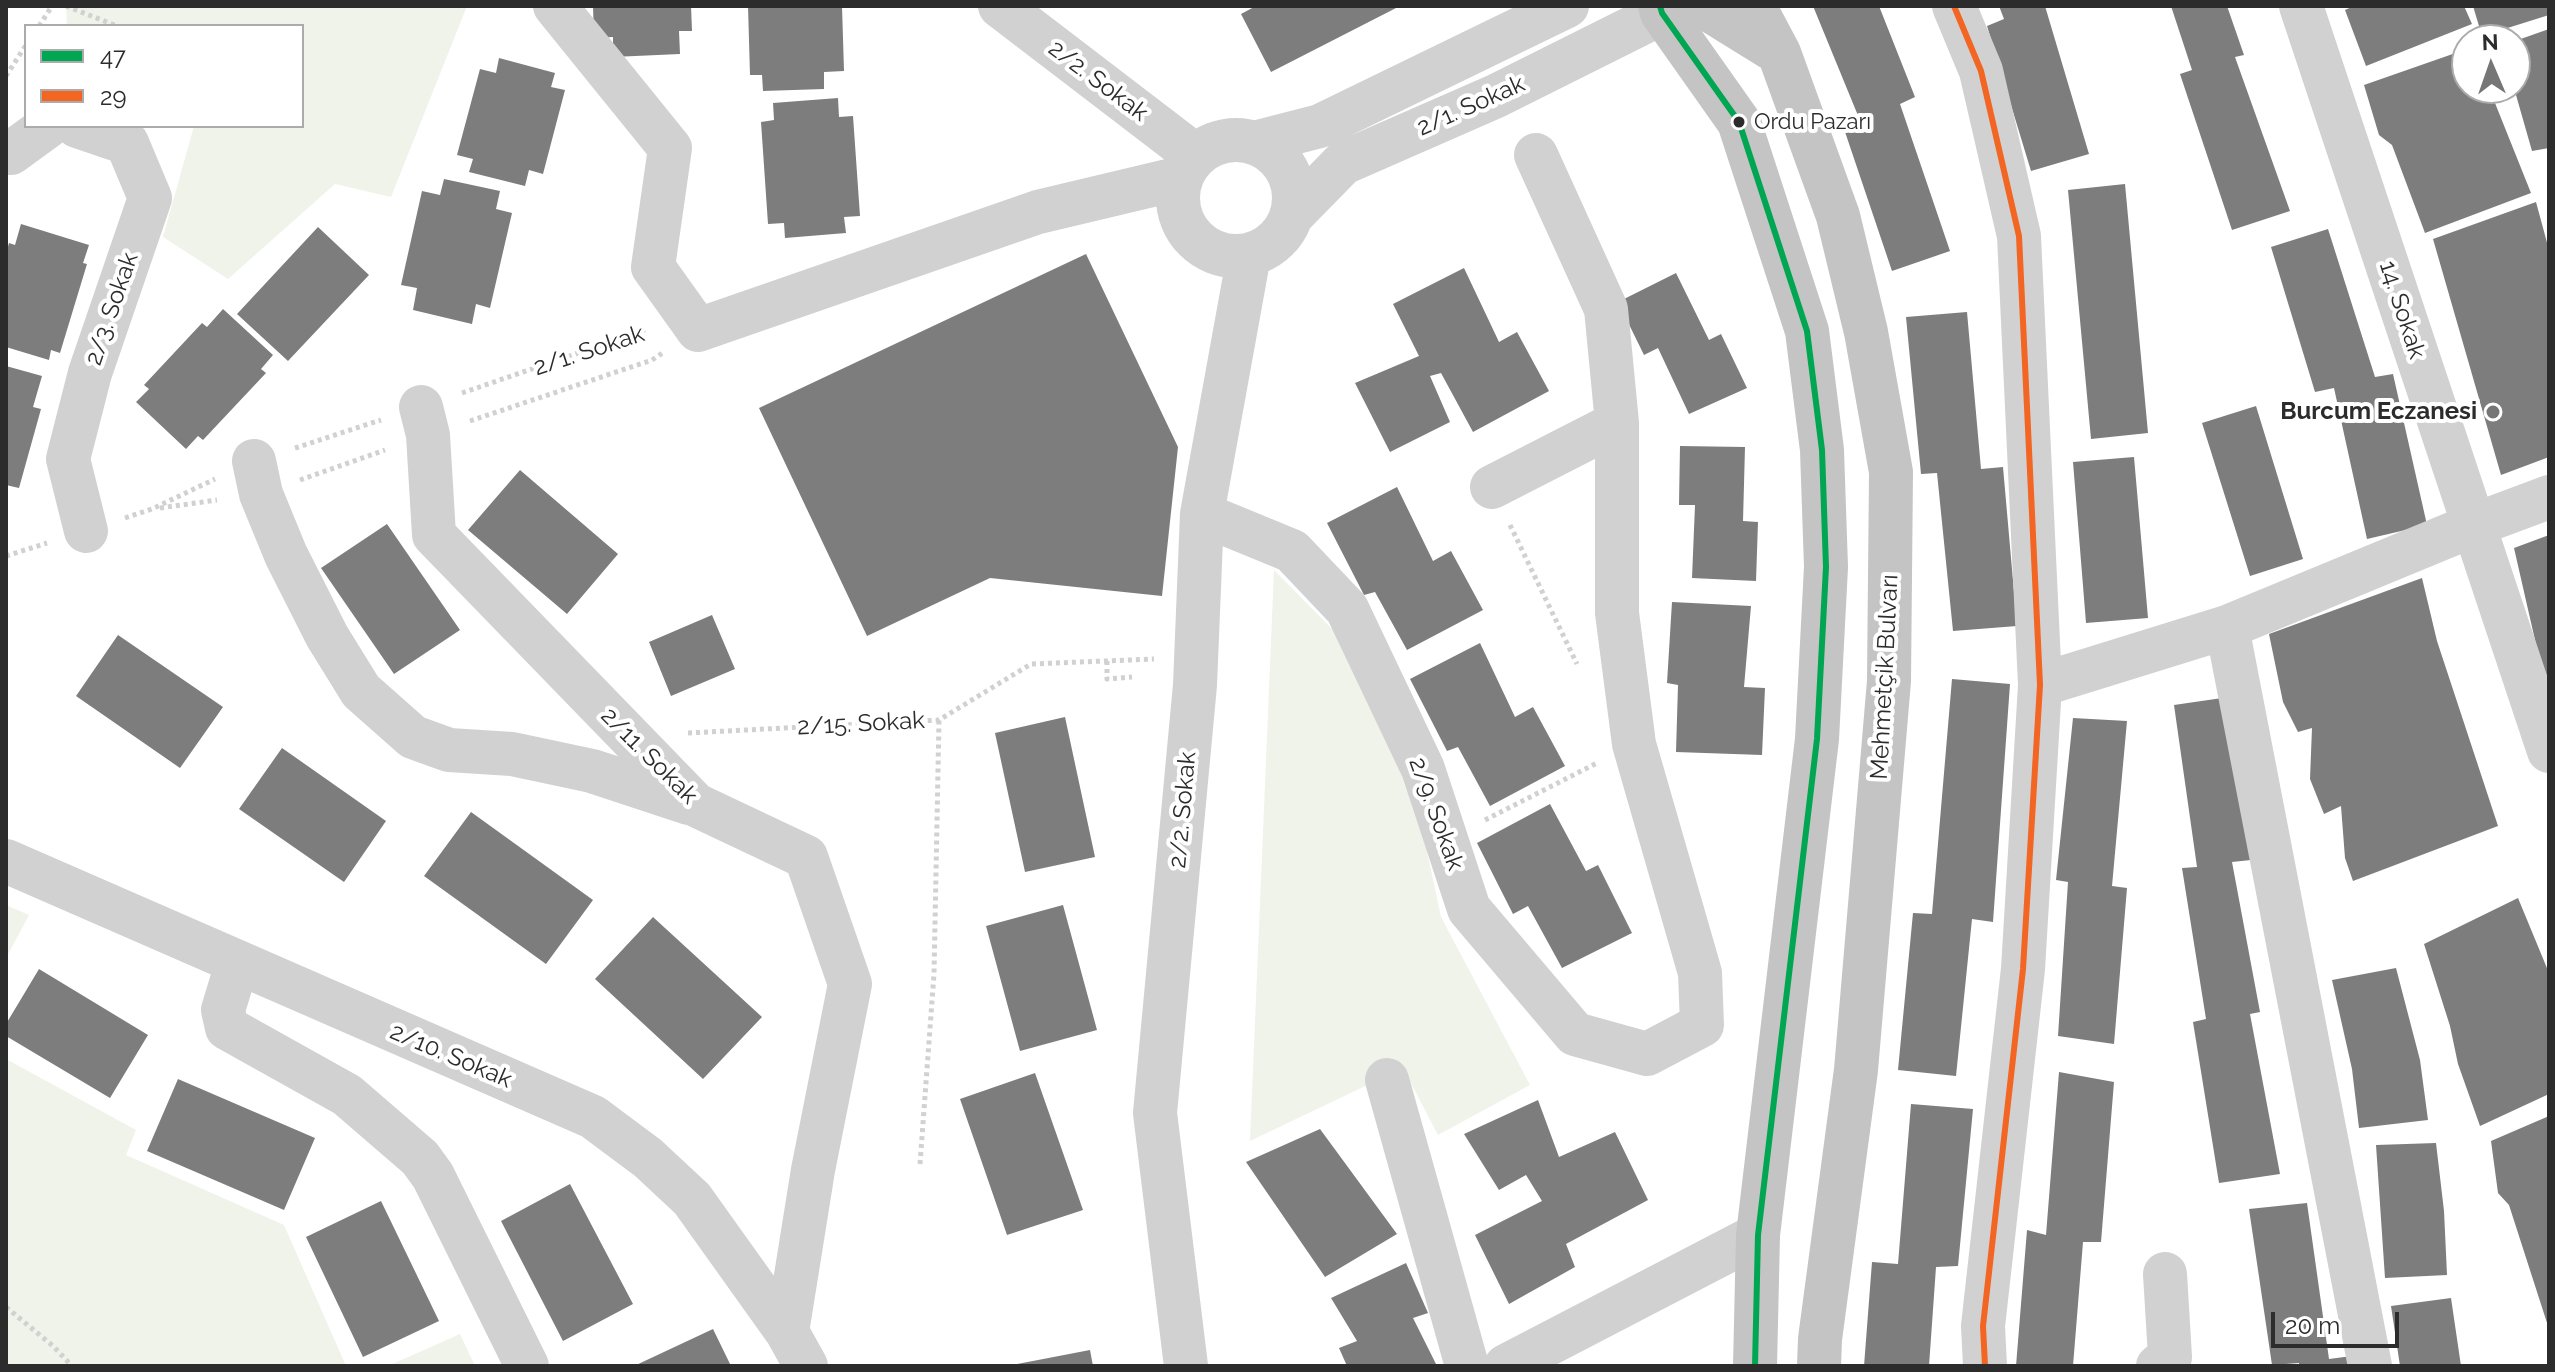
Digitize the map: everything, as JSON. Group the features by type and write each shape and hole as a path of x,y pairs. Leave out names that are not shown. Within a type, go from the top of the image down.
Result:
{"main road":[{"name":"Mehmetçik Bulvarı","path":"1754,6 1779,53 1838,216 1866,332 1891,472 1889,681 1856,1070 1819,1366"},
{"path":"1672,8 1779,53"},
{"path":"1672,8 1739,122 1807,331 1822,450 1826,567 1817,739 1758,1235 1755,1366"}],"street":[{"path":"555,6 670,148 653,267 698,330 1038,212 1189,167"},
{"name":"2/2. Sokak","path":"1000,6 1189,167"},
{"name":"2/1. Sokak","path":"1254,143 1320,126 1567,6"},
{"path":"1954,6 1981,71 2019,236 2040,685 2023,969 1983,1326 1985,1366"},
{"name":"14. Sokak","path":"2301,6 2549,751"},
{"name":"2/1. Sokak","path":"1293,214 1343,163 1496,96 1672,8"},
{"path":"6,153 11,153 45,128"},
{"name":"2/3. Sokak","path":"83,128 127,143 150,198 90,373 68,459 86,531"},
{"path":"1238,140 1254,143 1270,150 1283,163 1292,179 1295,196 1293,214 1276,241 1263,250 1249,255 1222,254 1198,243 1187,229 1179,213 1178,195 1189,167 1209,146 1238,140"},
{"path":"1536,155 1606,309 1617,423 1617,613 1634,744"},
{"name":"2/2. Sokak","path":"1186,1366 1155,1113 1195,685 1202,514 1249,255"},
{"name":"2/11. Sokak","path":"421,407 428,435 434,535 696,805 806,857 850,984 813,1170 797,1349"},
{"path":"1492,487 1617,423"},
{"path":"254,461 261,494 286,555 327,636 361,691 413,737 449,750 512,754 592,771 696,805"},
{"path":"2040,685 2227,627 2549,497"},
{"name":"2/9. Sokak","path":"1202,514 1292,551 1347,609 1423,769 1469,909 1575,1034 1647,1054 1702,1025 1700,973 1634,744"},
{"path":"2227,627 2370,1366"},
{"name":"2/10. Sokak","path":"6,861 593,1117 648,1158 692,1199 797,1349"},
{"path":"237,964 223,1010 227,1028 347,1095 420,1158 433,1176 527,1366"},
{"path":"1387,1080 1467,1366"},
{"path":"1506,1366 1758,1235"},
{"path":"2158,1366 2170,1357 2165,1274"}],"path":[{"path":"40,24 52,6"},
{"path":"66,6 112,24"},
{"path":"6,76 24,48"},
{"name":"2/1. Sokak","path":"6,556 152,509 254,461 642,330 698,330"},
{"path":"1492,487 1579,668"},
{"name":"2/15. Sokak","path":"628,736 939,720 1031,664 1162,658 1160,684 1195,685"},
{"path":"1107,661 1107,679 1132,677"},
{"path":"920,1164 934,974 939,720"},
{"path":"1495,815 1634,744"},
{"path":"6,1307 44,1337 72,1366"}],"shaded area":[{"path":"66,6 467,6 391,197 335,184 228,279 163,237 193,128 304,128 304,24 67,24"},
{"path":"1274,570 1337,634 1416,800 1441,917 1530,1085 1438,1135 1403,1068 1250,1141"},
{"path":"6,905 29,915 6,958"},
{"path":"6,1059 136,1130 126,1155 284,1225 346,1366 6,1366"},
{"path":"460,1334 475,1366 388,1366"}],"building":[{"path":"593,6 691,6 692,31 679,31 680,54 613,57 613,37 594,38"},
{"path":"748,6 842,6 844,71 824,72 824,89 763,91 762,75 750,75"},
{"path":"1256,6 1400,6 1271,72 1241,14"},
{"path":"1813,6 1879,6 1915,97 1900,104 1950,251 1892,271 1842,123 1859,118"},
{"path":"1999,6 2045,6 2089,154 2031,171 1987,26 2004,19"},
{"path":"2171,6 2227,6 2244,55 2235,57 2290,211 2232,230 2180,74 2192,70"},
{"path":"2354,6 2464,6 2472,24 2451,24 2451,32 2366,66 2345,10"},
{"path":"2473,6 2549,6 2549,15 2520,24 2478,24"},
{"path":"2549,29 2549,148 2532,151 2519,104 2531,104 2531,35"},
{"path":"2451,55 2451,104 2495,104 2531,193 2425,233 2392,145 2379,135 2364,85"},
{"path":"499,58 555,73 551,87 565,90 543,174 529,170 525,186 469,172 473,159 457,155 480,69 496,73"},
{"path":"838,98 839,117 853,116 860,216 844,217 846,233 785,238 784,223 768,224 761,122 774,120 773,103"},
{"path":"444,179 500,191 496,209 512,213 490,308 476,304 472,324 413,310 417,288 401,285 422,191 440,195"},
{"path":"2125,184 2148,433 2091,439 2068,190"},
{"path":"2536,202 2549,250 2549,457 2501,475 2433,239"},
{"path":"21,224 89,245 83,263 87,264 60,353 51,350 49,360 6,347 6,254 9,243 15,245"},
{"path":"318,227 369,275 288,361 237,314"},
{"path":"2328,229 2375,377 2393,374 2427,525 2367,539 2334,388 2315,392 2271,247"},
{"path":"1086,254 1178,447 1162,596 990,578 867,636 759,408"},
{"path":"1464,268 1499,342 1517,332 1549,391 1473,432 1441,373 1430,376 1450,422 1390,452 1355,383 1419,356 1393,304"},
{"path":"1676,273 1709,340 1721,334 1747,388 1689,414 1658,348 1644,355 1618,302"},
{"path":"223,309 273,355 261,369 266,373 203,440 198,436 186,449 136,402 149,389 144,385 202,323 207,327"},
{"path":"1967,312 1981,469 2003,467 2017,626 1953,631 1937,473 1921,474 1906,317"},
{"path":"6,366 42,376 33,407 41,409 19,488 6,485"},
{"path":"2256,406 2303,559 2250,576 2202,423"},
{"path":"1680,446 1745,447 1743,521 1758,522 1756,581 1692,578 1695,505 1679,505"},
{"path":"2134,457 2148,618 2086,623 2073,462"},
{"path":"520,470 618,554 567,614 468,530"},
{"path":"1397,487 1433,561 1451,551 1483,610 1407,650 1375,592 1364,595 1327,523"},
{"path":"387,524 460,630 394,674 321,568"},
{"path":"2549,535 2549,697 2548,697 2514,548"},
{"path":"2422,578 2437,641 2498,826 2353,881 2345,858 2341,806 2324,814 2310,779 2312,728 2298,732 2283,702 2269,634"},
{"path":"1672,602 1751,606 1744,687 1765,688 1762,755 1676,752 1678,685 1667,683"},
{"path":"712,615 735,669 671,696 649,642"},
{"path":"118,635 223,707 180,768 76,696"},
{"path":"1480,643 1515,717 1533,707 1565,766 1490,806 1458,747 1447,751 1410,679"},
{"path":"1952,679 2010,684 1993,922 1972,919 1956,1076 1898,1070 1913,913 1932,914"},
{"path":"2229,697 2251,860 2232,862 2260,1012 2250,1014 2280,1174 2219,1183 2193,1022 2206,1019 2182,868 2197,867 2174,705"},
{"path":"1065,717 1095,857 1025,872 995,733"},
{"path":"2073,718 2127,721 2112,886 2127,888 2114,1044 2058,1036 2068,882 2056,880"},
{"path":"282,748 386,821 344,882 239,809"},
{"path":"1550,804 1586,871 1598,865 1632,933 1562,968 1528,906 1513,914 1477,843"},
{"path":"471,812 593,900 546,964 424,876"},
{"path":"2518,898 2549,973 2549,1094 2480,1126 2458,1064 2450,1026 2424,944"},
{"path":"1063,905 1097,1030 1020,1051 986,926"},
{"path":"653,917 762,1017 703,1079 595,979"},
{"path":"2396,968 2420,1060 2428,1120 2359,1128 2352,1069 2332,980"},
{"path":"39,969 148,1035 110,1098 6,1036 6,1024"},
{"path":"2059,1072 2114,1082 2101,1242 2083,1242 2073,1366 2016,1366 2027,1230 2046,1235"},
{"path":"1035,1073 1083,1210 1007,1235 960,1099"},
{"path":"178,1079 315,1138 284,1210 147,1151"},
{"path":"1538,1100 1559,1157 1615,1132 1648,1200 1566,1244 1575,1267 1509,1304 1475,1235 1542,1201 1526,1175 1499,1190 1464,1134"},
{"path":"1911,1104 1973,1109 1958,1266 1936,1267 1929,1366 1864,1366 1872,1262 1898,1264"},
{"path":"2549,1116 2548,1326 2509,1205 2498,1193 2491,1141"},
{"path":"1320,1129 1397,1234 1325,1277 1246,1162"},
{"path":"2436,1143 2447,1275 2385,1278 2376,1145"},
{"path":"570,1184 633,1304 563,1341 501,1221"},
{"path":"381,1201 439,1321 363,1357 306,1237"},
{"path":"2307,1203 2329,1359 2352,1356 2354,1366 2272,1365 2249,1209"},
{"path":"1406,1263 1428,1313 1413,1318 1437,1366 1347,1366 1339,1348 1357,1341 1331,1298"},
{"path":"2451,1298 2461,1366 2400,1366 2391,1306"},
{"path":"713,1329 731,1366 634,1366"},
{"path":"1090,1350 1093,1366 1012,1366 1012,1365"}],"transit line":[{"name":"47","path":"1660,6 1739,122 1807,331 1822,450 1826,567 1817,739 1758,1235 1755,1366"},
{"name":"29","path":"1954,6 1981,71 2019,236 2040,685 2023,969 1983,1326 1985,1366"}],"place":[{"name":"Ordu Pazarı","path":"1739,122"},
{"name":"Burcum Eczanesi","path":"2493,412"}]}
